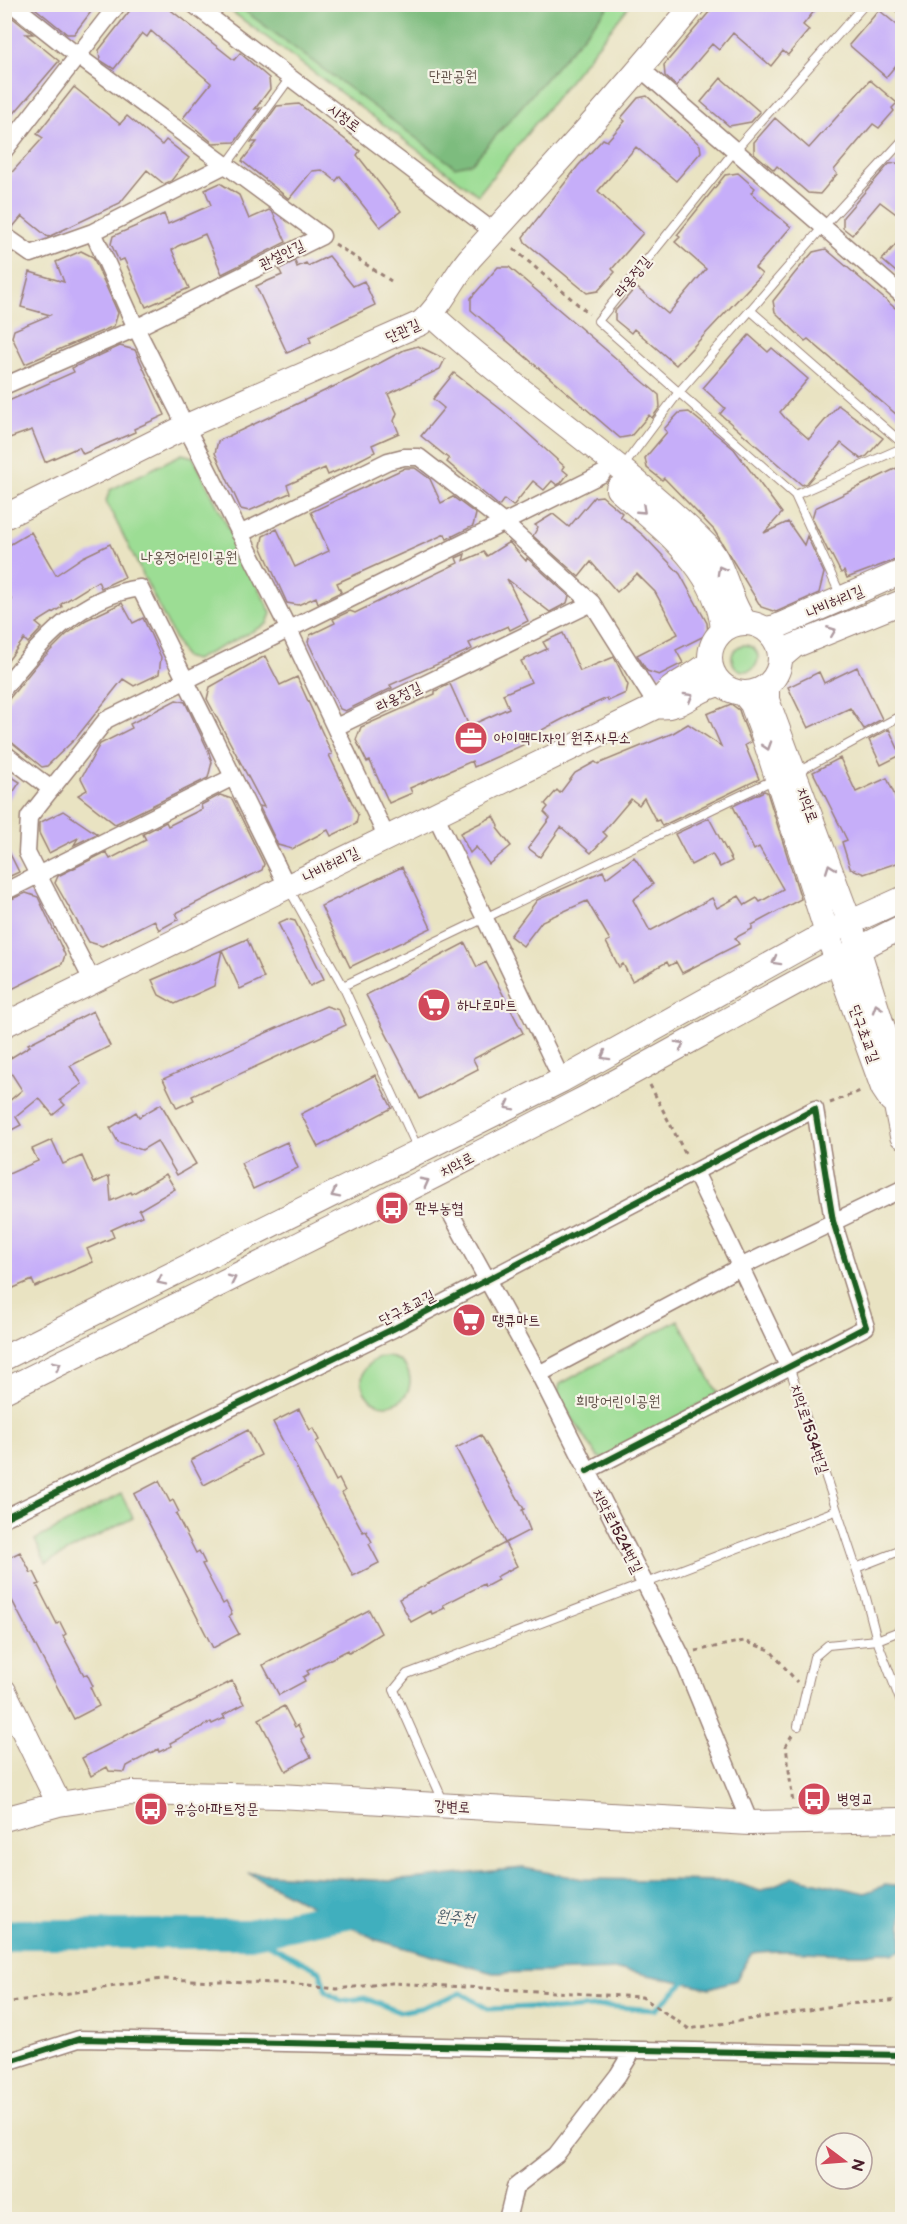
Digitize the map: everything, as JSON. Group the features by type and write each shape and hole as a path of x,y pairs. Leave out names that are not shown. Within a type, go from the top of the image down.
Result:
{"street":[{"name":"관설안길","path":"4,386 136,328 322,236 79,57 12,4"},
{"path":"4,151 118,4"},
{"name":"시청로","path":"193,4 495,232"},
{"name":"단관길","path":"4,517 187,426 426,319 460,269 641,69 694,4"},
{"path":"641,69 903,295"},
{"path":"4,235 31,254 93,232 227,164"},
{"path":"93,232 136,328 289,630 387,838"},
{"path":"426,319 612,472 709,548 729,584 739,616 756,626 774,637 781,657 779,668 766,686 756,692 743,693 721,684 713,675 710,651 714,639 734,624 756,626"},
{"path":"240,534 388,461 404,457 419,457 505,524 592,603 657,706 671,708 710,686 721,684"},
{"path":"93,982 37,877 27,853 29,817 106,720 467,540 612,472"},
{"path":"612,472 694,559 722,618 723,630"},
{"name":"나비허리길","path":"756,626 776,627 903,572"},
{"path":"4,688 64,621 117,591 140,588 287,886"},
{"path":"781,657 794,646 903,602"},
{"name":"라옹정길","path":"336,727 592,603"},
{"path":"657,706 665,691 700,672 710,663"},
{"name":"치악로","path":"766,686 767,700 827,933"},
{"name":"치악로","path":"743,693 786,776 850,923"},
{"name":"나비허리길","path":"4,1025 657,706"},
{"path":"4,753 51,789"},
{"path":"4,891 37,877 233,777"},
{"path":"435,814 574,1104"},
{"name":"치악로","path":"4,1359 562,1080 827,933 903,899"},
{"name":"단구초교길","path":"850,923 897,1081 896,1106 903,1136"},
{"name":"치악로","path":"4,1391 380,1205 574,1104 836,958 903,927"},
{"name":"단구초교길","path":"827,933 883,1088 896,1106"},
{"path":"587,1471 866,1327 833,1221 815,1109"},
{"name":"단구초교길","path":"4,1518 487,1281 815,1109"},
{"name":"치악로1534번길","path":"695,1172 788,1366"},
{"path":"538,1374 740,1267 903,1189"},
{"name":"치악로1524번길","path":"451,1215 538,1374 681,1655 750,1823"},
{"path":"4,1691 59,1804"},
{"name":"강변로","path":"4,1819 59,1804 130,1793 279,1796 750,1823 903,1820"},
{"path":"4,2063 79,2039 903,2055"},
{"path":"507,2220 515,2187 556,2155 618,2075 633,2050"}],"lane":[{"name":"라옹정길","path":"598,321 736,149 866,4"},
{"path":"895,4 903,11"},
{"path":"227,164 290,78"},
{"path":"612,472 823,227 902,144"},
{"path":"750,310 903,443"},
{"path":"598,321 795,495 842,599"},
{"path":"795,495 903,448"},
{"path":"786,776 903,715"},
{"name":"치악로","path":"343,986 484,920 715,806 786,776"},
{"name":"치악로","path":"287,886 343,986 419,1152"},
{"name":"치악로1534번길","path":"788,1366 856,1568 876,1640 903,1705"},
{"path":"446,1806 394,1690 407,1674 835,1511"},
{"path":"856,1568 903,1550"},
{"path":"798,1726 814,1657 828,1645 876,1640 903,1630"}],"path":[{"path":"322,236 392,281"},
{"path":"514,249 598,321"},
{"path":"641,1067 695,1172"},
{"path":"815,1109 863,1090"},
{"path":"681,1655 744,1641 770,1650 806,1693"},
{"path":"786,1745 795,1822"},
{"path":"4,2002 162,1979 332,1988 392,1983 496,1987 642,1997 689,2029 846,2004 903,2000"}],"green space":[{"name":"단관공원","path":"223,5 630,5 478,195"},
{"name":"단관공원","path":"237,5 610,5 472,163 455,167"},
{"name":"나옹정어린이공원","path":"182,454 193,457 271,613 267,624 195,660 184,657 106,501 110,490"},
{"path":"745,645 754,649 758,658 754,667 745,671 736,667 732,658 736,649"},
{"name":"희망어린이공원","path":"678,1320 718,1394 604,1459 598,1457 557,1395 560,1384"},
{"path":"381,1357 391,1357 403,1364 410,1376 410,1386 403,1398 391,1405 381,1405 366,1394 362,1386 362,1376 373,1361"},
{"path":"121,1494 133,1518 46,1563 35,1540"}],"water":[{"path":"523,1868 583,1879 731,1881 760,1891 794,1877 865,1893 885,1885 902,1887 902,1950 892,1954 780,1951 752,1953 736,1980 710,1988 624,1970 493,1973 377,1940 248,1873 391,1881"}],"building":[{"path":"30,4 97,4 74,34 67,34"},
{"path":"135,4 163,4 234,60 240,53 269,78 270,89 255,109 260,108 235,142 213,143 183,118 211,83 151,31 147,37 142,33 114,69 100,60 99,50"},
{"path":"716,4 820,4 803,25 809,30 788,55 783,51 771,66 733,33 719,50 712,44 676,86 665,76 664,65"},
{"path":"879,10 903,30 903,57 886,77 849,45"},
{"path":"4,11 33,34 26,34 59,61 4,125"},
{"path":"721,78 760,112 751,122 729,126 701,102"},
{"path":"870,80 897,103 892,108 894,111 879,128 873,124 834,170 837,174 820,194 808,193 777,166 774,170 754,153 754,142 775,118 809,148"},
{"path":"74,87 120,124 127,116 162,145 166,140 189,158 171,181 164,184 147,170 120,203 48,237 22,216 12,228 4,225 4,181 43,138 37,134"},
{"path":"647,96 700,145 701,152 676,181 636,147 598,191 643,233 612,269 615,272 598,291 587,293 525,242 523,237 578,166 603,139 607,141 625,121 621,118 638,98"},
{"path":"299,104 360,151 357,155 401,211 380,227 340,176 336,181 322,170 312,171 289,199 242,161 257,142 251,142 277,106"},
{"path":"897,163 903,167 903,219 880,202 852,235 843,228 843,217 889,164"},
{"path":"738,173 755,188 751,193 791,227 755,268 762,274 676,365 634,329 631,333 615,320 615,311 636,287 668,314 706,269 675,242 680,237 677,235 725,175"},
{"path":"220,183 239,195 249,219 269,210 273,213 286,242 222,274 205,234 178,246 172,250 189,288 146,307 124,259 119,261 111,244 113,236 164,214 168,224 211,205 205,190"},
{"path":"903,236 903,265 896,272 882,260"},
{"path":"826,249 895,308 898,304 903,305 903,420 808,339 805,341 775,312 773,301 795,273 813,252"},
{"path":"81,251 93,257 118,313 114,326 25,364 12,337 14,330 50,315 21,307 30,272 64,282 56,262"},
{"path":"329,256 353,286 364,281 375,305 309,337 311,342 287,353 256,286 282,275 279,269 295,261 297,267 306,263 308,266"},
{"path":"498,267 509,267 659,395 660,407 652,418 649,415 631,436 620,438 471,310 471,298"},
{"path":"749,335 768,352 772,348 808,379 780,412 785,418 809,439 838,405 883,438 867,456 861,459 841,443 807,483 802,485 720,414 725,408 703,388"},
{"path":"120,346 135,350 165,415 134,429 135,432 83,454 79,447 45,462 32,430 4,440 4,403 74,372 72,368"},
{"path":"418,346 445,359 440,369 388,394 397,413 394,421 399,433 372,445 375,452 344,468 328,475 325,468 287,485 290,493 249,511 241,509 215,453 218,441 352,378 404,350"},
{"path":"454,373 503,411 564,466 562,469 568,474 561,483 557,485 552,481 544,490 533,481 513,506 504,499 499,506 447,462 449,459 421,436 444,408 433,399"},
{"path":"689,412 734,449 782,513 764,533 788,522 804,545 807,536 824,573 819,593 776,612 761,607 714,530 664,478 662,480 647,468 645,458 667,432 664,429 679,413"},
{"path":"903,465 903,549 897,552 900,558 847,578 844,571 841,573 829,550 829,553 812,518 815,508"},
{"path":"405,468 415,468 430,479 441,503 453,497 476,514 473,526 447,539 445,534 337,583 341,592 318,603 316,597 298,605 287,603 261,546 263,536 277,529 295,567 329,551 311,512"},
{"path":"602,496 622,513 620,516 644,536 680,574 707,623 708,634 676,650 683,663 659,675 647,671 637,655 678,634 655,592 637,574 617,592 591,562 579,577 533,536 538,527 535,525 553,514 569,527 594,497"},
{"path":"31,532 56,575 83,557 110,544 125,577 101,588 98,581 61,604 62,607 36,623 42,628 28,643 24,639 4,666 4,609 12,600 4,591 4,548"},
{"path":"509,542 526,561 527,558 569,596 567,603 550,612 507,579 528,621 510,630 508,626 469,643 472,649 390,685 392,688 345,711 340,709 308,642 310,635 335,623 333,619 350,611 355,613 458,563 456,558 465,554 463,561 484,552 487,556"},
{"path":"122,603 133,623 143,618 161,657 159,674 134,686 123,679 76,738 47,766 42,767 4,736 4,705 38,663 66,635 86,620"},
{"path":"563,633 580,671 614,657 628,685 626,693 608,701 607,698 576,712 521,741 523,745 474,767 472,761 410,788 412,793 389,803 370,761 367,762 356,740 361,727 435,694 435,691 450,684 469,726 509,708 503,694 531,682 521,661 547,649 543,642"},
{"path":"265,656 280,685 297,677 332,754 329,755 358,815 356,824 331,836 328,830 292,849 278,845 259,806 264,807 207,699 210,687"},
{"path":"857,667 882,719 864,729 850,708 808,728 788,687 819,672 824,683"},
{"path":"176,700 185,702 208,750 212,762 208,778 115,824 78,795 87,790 81,778 100,744 132,728 130,724"},
{"path":"731,704 739,710 751,742 745,745 759,779 662,826 659,820 656,821 644,798 639,805 631,799 603,832 607,836 591,853 561,827 540,857 528,848 550,818 544,812 548,807 545,804 557,790 560,793 575,773 595,762 598,764 673,733 688,724 721,746 707,714"},
{"path":"889,729 901,755 881,765 869,740"},
{"path":"840,758 856,792 887,778 903,814 903,861 864,874 850,868 842,842 847,840 813,772"},
{"path":"4,772 20,782 4,806"},
{"path":"764,791 767,792 801,899 752,925 752,929 735,938 739,944 682,973 676,962 669,966 667,962 632,981 623,964 619,967 606,942 610,940 587,901 542,921 523,946 510,936 537,900 603,871 606,878 634,857 653,884 633,900 650,931 712,898 717,908 739,896 745,905 757,898 760,902 783,889 759,847 754,850 733,806"},
{"path":"220,795 232,799 264,864 262,870 176,913 179,919 159,930 154,920 102,946 89,942 55,883 58,876 106,852 110,859 146,840 143,834 166,822 168,826 202,809 201,805"},
{"path":"63,811 97,834 74,845 78,838 49,853 39,833 39,823"},
{"path":"494,816 499,826 497,828 511,846 489,864 476,847 470,853 460,833"},
{"path":"709,818 732,861 720,867 712,854 691,865 675,834"},
{"path":"4,842 19,872 4,879"},
{"path":"402,867 431,928 350,967 321,906"},
{"path":"26,893 38,897 65,955 62,964 4,993 4,902"},
{"path":"287,919 295,921 324,979 310,986 278,923"},
{"path":"247,939 264,978 240,989 222,950"},
{"path":"465,943 477,967 486,962 523,1033 473,1059 478,1069 420,1099 366,995"},
{"path":"222,950 214,986 175,1004 159,995 152,980"},
{"path":"326,1006 339,1010 346,1025 192,1096 194,1100 177,1108 163,1079"},
{"path":"93,1011 110,1046 70,1066 82,1084 60,1100 65,1105 53,1115 39,1098 16,1117 21,1125 4,1134 4,1093 9,1101 22,1090 4,1062 30,1046 28,1044"},
{"path":"375,1075 392,1108 318,1147 301,1114"},
{"path":"161,1104 196,1164 177,1175 157,1141 142,1150 118,1142 110,1128 136,1112 139,1117"},
{"path":"52,1140 63,1164 82,1156 94,1183 109,1176 111,1201 131,1192 132,1194 166,1174 175,1189 139,1210 142,1216 111,1230 114,1237 87,1249 93,1262 35,1287 32,1280 4,1292 4,1176 38,1161 32,1149"},
{"path":"287,1142 298,1168 253,1189 241,1163"},
{"path":"299,1409 310,1430 313,1428 319,1440 316,1442 336,1481 339,1479 345,1491 342,1493 363,1532 366,1531 372,1542 369,1544 379,1563 353,1576 273,1422"},
{"path":"248,1430 261,1455 204,1485 191,1460"},
{"path":"481,1435 524,1509 522,1510 530,1530 505,1543 456,1448"},
{"path":"159,1481 170,1502 173,1500 179,1512 176,1514 196,1553 199,1551 205,1563 202,1564 223,1604 226,1602 232,1614 229,1616 239,1634 213,1648 134,1494"},
{"path":"505,1543 517,1566 496,1577 498,1580 485,1587 484,1584 443,1605 445,1608 432,1614 431,1611 411,1622 399,1599"},
{"path":"20,1552 31,1573 34,1572 40,1584 37,1585 57,1624 60,1622 66,1634 63,1636 84,1675 87,1674 93,1686 90,1687 99,1706 74,1719 4,1585 4,1560"},
{"path":"369,1610 381,1633 349,1653 348,1650 307,1671 309,1674 303,1677 305,1681 279,1695 263,1665"},
{"path":"232,1681 244,1704 223,1715 225,1718 212,1724 211,1722 170,1743 172,1746 159,1752 158,1749 127,1766 125,1772 109,1771 107,1767 91,1776 82,1758"},
{"path":"284,1706 295,1727 298,1725 304,1737 301,1739 311,1757 286,1771 259,1719"}],"waterway":[{"name":"원주천","path":"4,1938 18,1934 249,1934 370,1909"},
{"path":"249,1934 320,1971 326,1992 341,2001 365,1998 399,2012 420,2008 461,1993 488,2009 530,2007 554,2010 606,2006 655,2010 688,1979"}],"cycle path":[{"path":"4,1518 393,1329 815,1109 833,1221 866,1327 587,1471"},
{"path":"4,2063 79,2039 902,2055"}],"place":[{"name":"아이맥디자인 원주사무소","path":"471,738"},
{"name":"하나로마트","path":"434,1005"},
{"name":"판부농협","path":"392,1208"},
{"name":"땡큐마트","path":"469,1320"},
{"name":"병영교","path":"814,1799"},
{"name":"유승아파트정문","path":"151,1809"}]}
